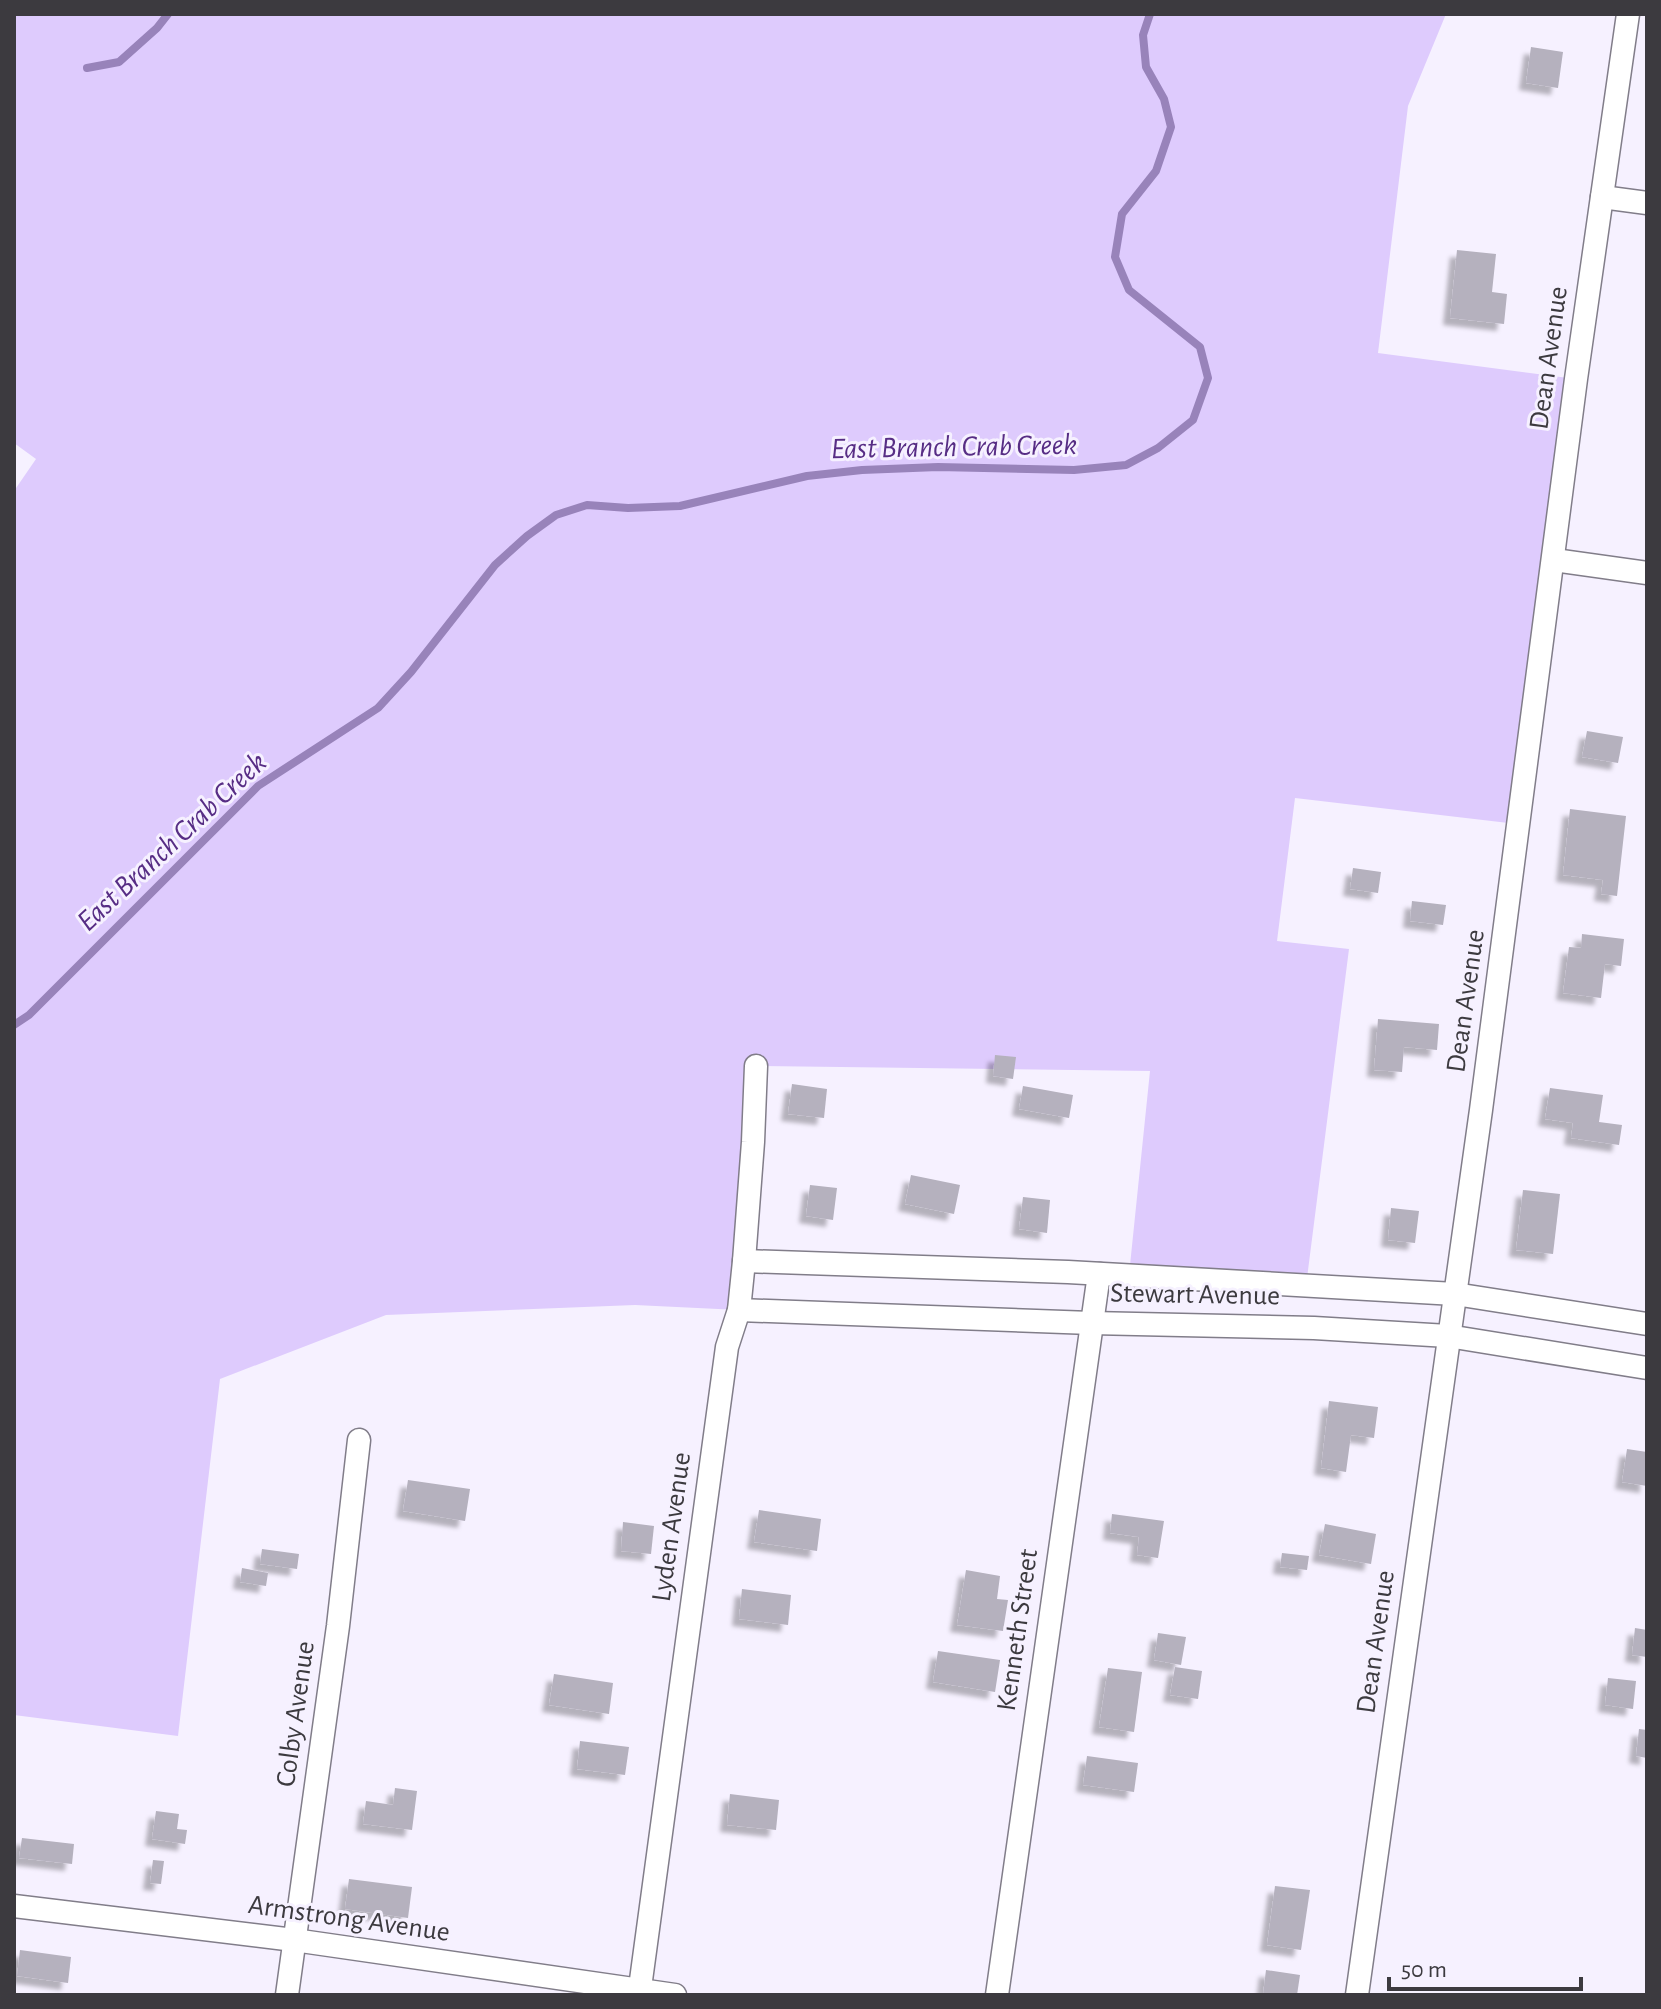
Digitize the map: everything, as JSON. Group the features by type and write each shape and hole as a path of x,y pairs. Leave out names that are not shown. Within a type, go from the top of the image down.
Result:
{"street":[{"name":"Dean Avenue","path":"1357,1995 1628,14"},
{"path":"1602,197 1647,203"},
{"path":"1554,560 1647,573"},
{"name":"Lyden Avenue","path":"639,1992 727,1347 739,1310 756,1066"},
{"name":"Stewart Avenue","path":"744,1261 1099,1274 1455,1294 1647,1324"},
{"name":"Kenneth Street","path":"997,1995 1047,1624 1079,1430 1099,1274"},
{"name":"Stewart Avenue","path":"739,1310 1314,1328 1448,1336 1647,1368"},
{"name":"Colby Avenue","path":"287,1995 338,1626 359,1440"},
{"name":"Armstrong Avenue","path":"14,1906 294,1940 675,1995"}],"shaded area":[{"path":"14,14 1446,14 1408,106 1378,353 1576,379 1517,824 1295,798 1277,941 1349,949 1306,1286 1129,1275 1150,1071 756,1066 739,1310 635,1305 386,1315 220,1379 178,1736 14,1715 14,491 36,459 14,443"}],"building":[{"path":"1531,47 1563,52 1558,88 1526,83"},
{"path":"1457,250 1496,254 1492,292 1507,294 1504,324 1450,318"},
{"path":"1587,731 1623,737 1618,763 1582,757"},
{"path":"1570,809 1626,816 1617,896 1601,894 1603,880 1563,875"},
{"path":"1353,868 1381,872 1378,893 1350,889"},
{"path":"1412,901 1446,905 1443,925 1410,921"},
{"path":"1582,934 1624,939 1621,966 1605,964 1601,998 1563,993 1569,947 1581,948"},
{"path":"1378,1019 1439,1024 1437,1050 1404,1047 1402,1072 1374,1070"},
{"path":"995,1055 1016,1057 1013,1079 993,1076"},
{"path":"792,1084 827,1089 824,1118 788,1114"},
{"path":"1023,1086 1073,1095 1069,1118 1019,1109"},
{"path":"1550,1088 1603,1095 1599,1122 1622,1125 1619,1145 1571,1138 1573,1123 1545,1119"},
{"path":"911,1175 960,1185 954,1214 905,1204"},
{"path":"810,1185 837,1188 833,1220 806,1216"},
{"path":"1523,1190 1560,1194 1553,1254 1516,1250"},
{"path":"1023,1197 1050,1200 1047,1233 1019,1229"},
{"path":"1391,1208 1419,1211 1415,1243 1388,1240"},
{"path":"1329,1401 1378,1407 1374,1438 1351,1435 1346,1472 1321,1468"},
{"path":"1627,1449 1647,1452 1647,1486 1622,1482"},
{"path":"408,1480 470,1489 465,1521 403,1511"},
{"path":"759,1510 821,1519 817,1551 754,1542"},
{"path":"1112,1514 1164,1521 1158,1558 1137,1555 1139,1537 1110,1533"},
{"path":"623,1522 654,1526 651,1554 621,1551"},
{"path":"1325,1524 1376,1534 1371,1564 1319,1555"},
{"path":"262,1549 299,1554 297,1569 260,1564"},
{"path":"1282,1553 1309,1556 1307,1570 1280,1567"},
{"path":"242,1568 268,1573 266,1586 240,1582"},
{"path":"966,1570 1000,1576 997,1599 1008,1600 1003,1631 957,1625"},
{"path":"742,1589 791,1595 788,1625 739,1619"},
{"path":"1635,1628 1647,1630 1647,1657 1632,1655"},
{"path":"1158,1633 1186,1637 1181,1665 1154,1660"},
{"path":"938,1651 1000,1660 995,1692 933,1682"},
{"path":"1175,1667 1202,1671 1198,1699 1170,1695"},
{"path":"1108,1668 1142,1672 1134,1732 1099,1727"},
{"path":"554,1674 613,1683 609,1714 549,1705"},
{"path":"1608,1678 1636,1681 1633,1709 1605,1705"},
{"path":"1639,1729 1647,1730 1647,1758 1636,1756"},
{"path":"580,1741 629,1747 625,1775 577,1769"},
{"path":"1087,1756 1138,1763 1134,1792 1083,1785"},
{"path":"395,1788 417,1791 412,1830 363,1824 366,1801 393,1805"},
{"path":"730,1794 779,1800 776,1830 727,1825"},
{"path":"156,1811 179,1814 177,1829 187,1830 185,1844 152,1839"},
{"path":"22,1838 74,1844 72,1864 19,1858"},
{"path":"153,1860 164,1861 161,1884 150,1883"},
{"path":"349,1879 412,1887 408,1918 345,1909"},
{"path":"1275,1886 1310,1890 1301,1950 1267,1945"},
{"path":"20,1950 71,1957 68,1983 17,1976"},
{"path":"1266,1970 1300,1975 1297,1995 1263,1995"}],"waterway":[{"path":"87,68 119,62 168,14"},
{"name":"East Branch Crab Creek","path":"14,1025 29,1015 258,786 378,708 411,672 495,565 556,515 587,505 628,508 680,506 807,476 862,470 938,467 1074,470 1126,465 1158,448 1193,420 1208,378 1200,347 1129,290 1115,257 1122,214 1156,171 1171,127 1164,99 1146,67 1143,35 1150,14"}]}
